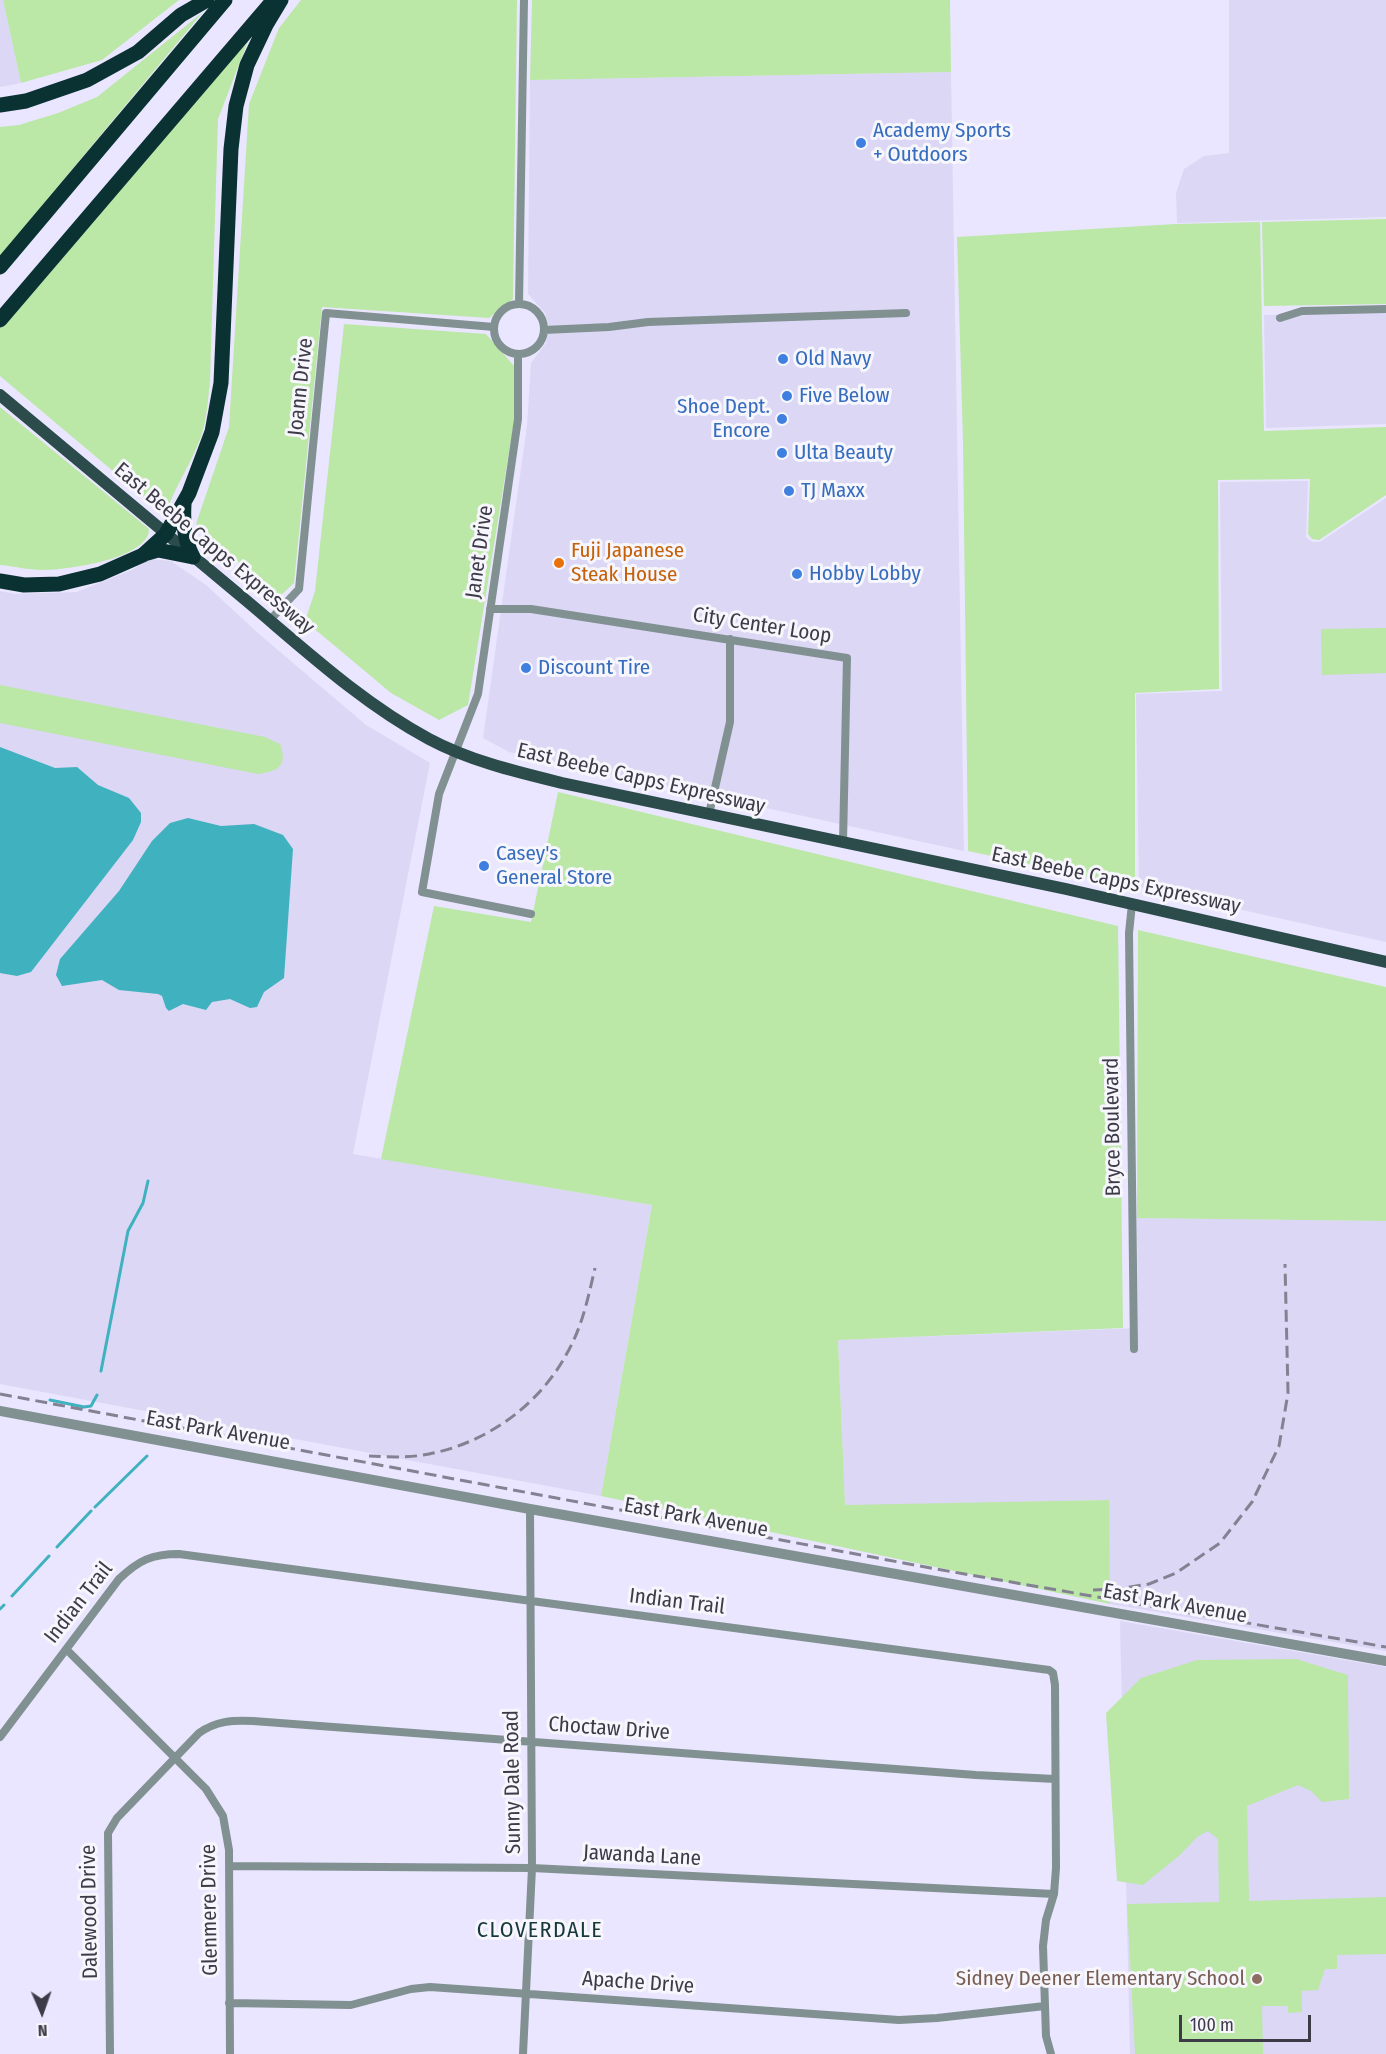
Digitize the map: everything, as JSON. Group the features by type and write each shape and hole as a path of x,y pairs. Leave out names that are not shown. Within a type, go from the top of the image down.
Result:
{"highway":[{"path":"0,105 26,101 87,80 138,52 181,15 207,0"},
{"path":"0,267 225,0"},
{"path":"0,320 273,0"},
{"path":"143,555 166,534 184,502 212,432 221,383 231,149 236,106 247,65 281,0"},
{"path":"184,502 183,525 193,556"},
{"path":"0,581 24,585 59,584 100,574 158,550 193,556"}],"main road":[{"name":"East Beebe Capps Expressway","path":"3,398 384,712 428,739 456,752 509,770 562,783 1132,904 1386,962"}],"street":[{"path":"519,304 524,0"},
{"path":"519,304 535,310 540,316 544,330 536,348 518,354 505,350 499,345 495,338 494,327 498,315 504,309 519,304"},
{"path":"1280,318 1302,311 1386,309"},
{"name":"Joann Drive","path":"270,620 299,589 326,313 494,327"},
{"path":"544,330 609,327 648,322 906,313"},
{"name":"Janet Drive","path":"518,354 518,419 478,694 439,794 422,892 531,914"},
{"name":"City Center Loop","path":"490,609 531,609 846,658 843,842"},
{"path":"709,814 730,722 730,639"},
{"name":"Bryce Boulevard","path":"1132,904 1128,933 1134,1349"},
{"name":"East Park Avenue","path":"0,1411 530,1509 1386,1661"},
{"name":"Sunny Dale Road","path":"523,2054 532,1868 530,1509"},
{"name":"Indian Trail","path":"0,1737 119,1579 140,1561 166,1554 1049,1670 1053,1673 1055,1685 1056,1868 1054,1894 1044,1933 1046,2036 1051,2054"},
{"name":"Glenmere Drive","path":"66,1649 206,1790 223,1816 227,1832 229,1866 230,2054"},
{"name":"Choctaw Drive","path":"174,1759 209,1726 238,1720 1055,1779"},
{"name":"Dalewood Drive","path":"110,2054 108,1833 117,1818 174,1759"},
{"name":"Jawanda Lane","path":"229,1866 532,1868 1054,1894"},
{"name":"Apache Drive","path":"229,2003 351,2005 420,1987 899,2020 1045,2006"}],"shaded area":[{"path":"0,0 3,0 21,83 0,87"},
{"path":"1229,0 1386,0 1386,217 1177,223 1176,193 1184,169 1204,156 1229,153"},
{"path":"951,72 964,851 509,752 483,738 527,426 531,363 546,343 549,327 545,313 528,294 530,80"},
{"path":"1386,312 1386,424 1266,428 1264,315"},
{"path":"1308,481 1306,537 1312,542 1320,542 1386,498 1386,942 1139,887 1136,694 1222,691 1220,482"},
{"path":"150,559 171,561 206,585 259,634 366,725 430,763 353,1154 652,1205 601,1496 0,1384 0,591 15,594 77,592 132,570"},
{"path":"1137,1218 1386,1221 1386,1651 1110,1604 1108,1500 845,1506 838,1340 1138,1328"},
{"path":"1120,1621 1386,1667 1386,2054 1130,2054"}],"green space":[{"path":"3,0 179,0 102,60 21,83"},
{"path":"301,0 517,0 513,299 489,318 322,307 294,583 278,598 196,524 229,427 249,104 279,28"},
{"path":"532,0 950,0 951,72 530,80"},
{"path":"203,12 0,256 0,127 19,125 58,113 97,97"},
{"path":"250,36 218,119 210,381 205,423 201,437 169,505 161,508 152,504 0,376 0,328"},
{"path":"1386,219 1386,304 1264,306 1262,222"},
{"path":"1260,222 1264,431 1386,427 1386,495 1319,540 1312,539 1308,534 1310,479 1218,480 1219,689 1135,693 1135,887 968,851 963,442 957,237 1176,224"},
{"path":"344,324 486,334 514,366 514,421 468,705 439,720 391,693 305,621 315,591"},
{"path":"0,407 149,529 145,539 136,548 121,555 86,565 42,570 0,565"},
{"path":"1386,628 1386,673 1322,675 1321,629"},
{"path":"0,685 265,737 280,744 282,763 276,769 258,774 0,723"},
{"path":"558,792 1118,926 1123,1328 838,1340 845,1505 1109,1500 1110,1604 601,1496 652,1205 381,1159 434,906 531,922"},
{"path":"1138,930 1386,987 1386,1221 1137,1218"},
{"path":"1296,1659 1348,1675 1349,1799 1322,1802 1311,1791 1298,1785 1247,1806 1249,1901 1386,1897 1386,1954 1337,1955 1337,1969 1325,1969 1318,1990 1302,1991 1302,2012 1288,2013 1288,2006 1262,2006 1263,2054 1135,2054 1127,1904 1219,1902 1218,1839 1208,1831 1197,1837 1180,1855 1143,1885 1117,1881 1106,1713 1141,1678 1197,1660"}],"water":[{"path":"0,747 55,768 77,767 98,785 129,798 141,813 141,822 133,840 31,972 17,976 0,973"},
{"path":"188,818 221,826 254,824 283,835 293,849 284,978 264,992 257,1007 250,1008 230,999 212,1002 206,1010 183,1004 169,1011 162,996 158,994 119,990 102,980 62,986 56,975 60,959 119,891 152,841 170,823"}],"waterway":[{"path":"101,1371 128,1231 143,1203 148,1181"},
{"path":"50,1400 84,1407 91,1406 97,1395"},
{"path":"95,1507 147,1456"},
{"path":"57,1547 91,1511"},
{"path":"12,1596 49,1556"},
{"path":"0,1609 4,1605"}],"railway":[{"path":"1093,1590 1149,1584 1176,1573 1220,1543 1252,1502 1279,1446 1288,1393 1285,1264"},
{"path":"369,1456 414,1456 450,1449 490,1431 525,1406 541,1390 572,1345 584,1313 595,1268"},
{"path":"0,1394 936,1569 1386,1647"}],"place":[{"name":"Academy Sports + Outdoors","path":"861,143"},
{"name":"Old Navy","path":"783,359"},
{"name":"Five Below","path":"787,396"},
{"name":"Shoe Dept. Encore","path":"782,419"},
{"name":"Ulta Beauty","path":"782,453"},
{"name":"TJ Maxx","path":"789,491"},
{"name":"Fuji Japanese Steak House","path":"559,563"},
{"name":"Hobby Lobby","path":"797,574"},
{"name":"Discount Tire","path":"526,668"},
{"name":"Casey's General Store","path":"484,866"},
{"name":"Sidney Deener Elementary School","path":"1257,1979"}],"district":[{"name":"CLOVERDALE","path":"540,1931"}]}
